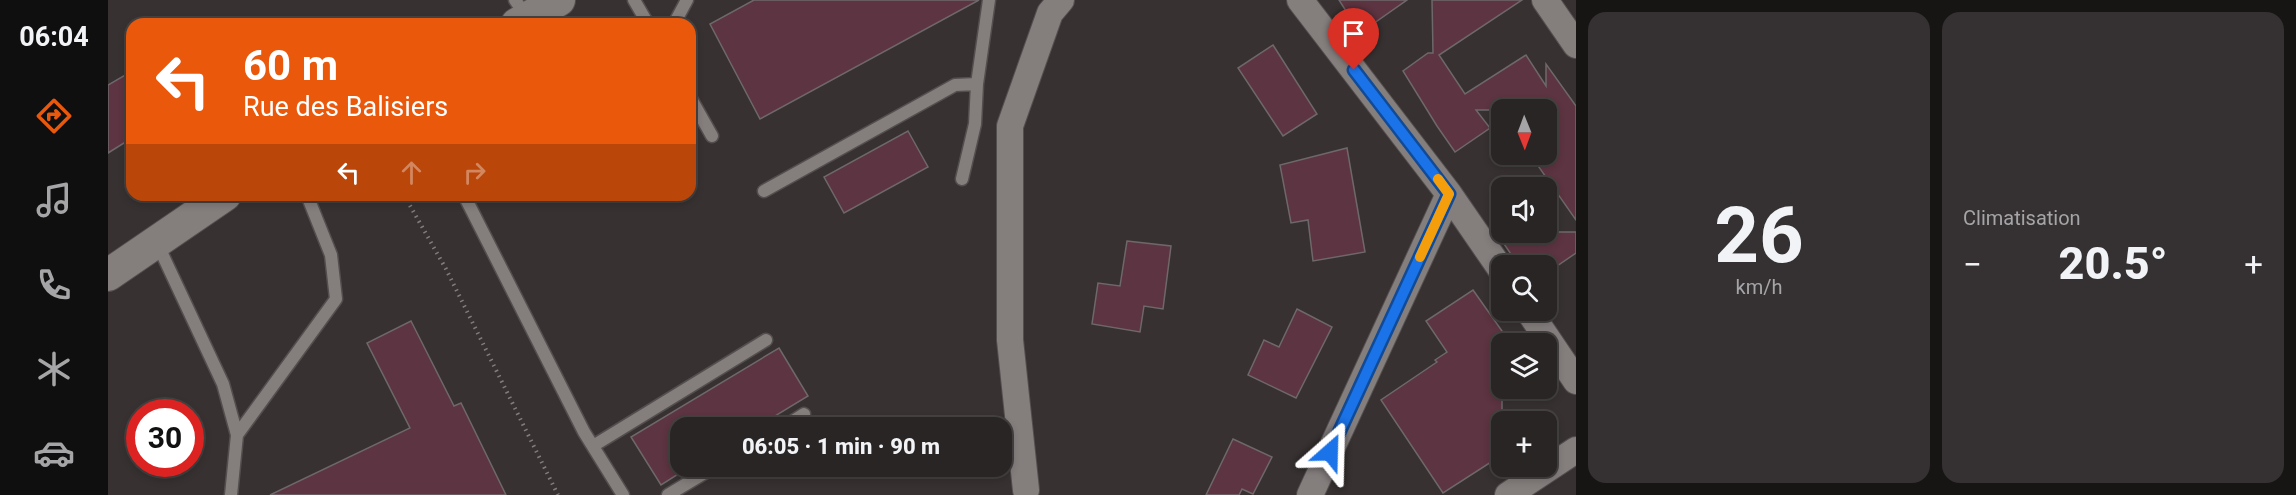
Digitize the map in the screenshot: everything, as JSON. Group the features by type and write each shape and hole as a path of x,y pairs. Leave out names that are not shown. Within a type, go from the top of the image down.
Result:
{"street":[{"path":"520,14 559,0"},
{"path":"1026,490 1010,339 1010,126 1050,13 1061,0"},
{"path":"1300,0 1449,194 1491,255"},
{"path":"1545,0 1576,45"},
{"path":"1310,495 1449,194"},
{"path":"108,275 216,201"},
{"path":"1535,321 1576,381"},
{"path":"1508,495 1576,450"}],"lane":[{"path":"634,0 644,18"},
{"path":"677,18 687,0"},
{"path":"962,179 975,124 977,84 989,0"},
{"path":"764,191 955,85 977,84"},
{"path":"696,108 712,136"},
{"path":"237,435 336,299 331,255 309,201"},
{"path":"467,201 592,446 623,495"},
{"path":"156,242 223,384 237,435 231,495"},
{"path":"592,446 766,340"},
{"path":"799,417 804,414"},
{"path":"668,495 698,477"}],"path":[{"path":"407,201 446,269 558,495"}],"building":[{"path":"754,0 979,0 760,119 710,24"},
{"path":"1339,0 1407,0 1360,33"},
{"path":"1432,0 1522,0 1439,55 1465,94 1526,55 1546,86 1546,64 1576,106 1576,220 1557,193 1557,177 1546,177 1538,165 1557,165 1557,99 1491,99 1491,110 1476,110 1490,128 1455,152 1403,71 1428,53 1433,53"},
{"path":"1273,45 1317,114 1283,136 1238,68"},
{"path":"126,74 126,142 108,153 108,85"},
{"path":"908,131 928,167 844,213 824,177"},
{"path":"1347,148 1365,252 1313,261 1308,220 1291,223 1280,165"},
{"path":"1557,232 1576,232 1576,253 1557,266 1557,255 1512,255 1503,243 1557,243"},
{"path":"1127,241 1171,246 1163,309 1144,306 1140,332 1092,324 1098,283 1120,286"},
{"path":"1473,290 1491,315 1491,321 1495,321 1502,331 1502,333 1491,333 1491,399 1502,399 1502,411 1491,411 1491,462 1443,493 1381,400 1437,362 1435,360 1447,352 1426,321"},
{"path":"1297,309 1332,327 1296,398 1248,375 1264,340 1279,347"},
{"path":"411,321 454,406 461,403 506,495 270,495 410,428 367,343"},
{"path":"779,348 808,396 773,417 670,417 670,477 674,477 661,485 631,437"},
{"path":"1233,439 1272,457 1253,494 1242,489 1239,495 1206,495"}],"slow traffic":[{"path":"1420,257 1449,194 1438,179"}],"route":[{"path":"1330,452 1449,194 1354,70"}]}
